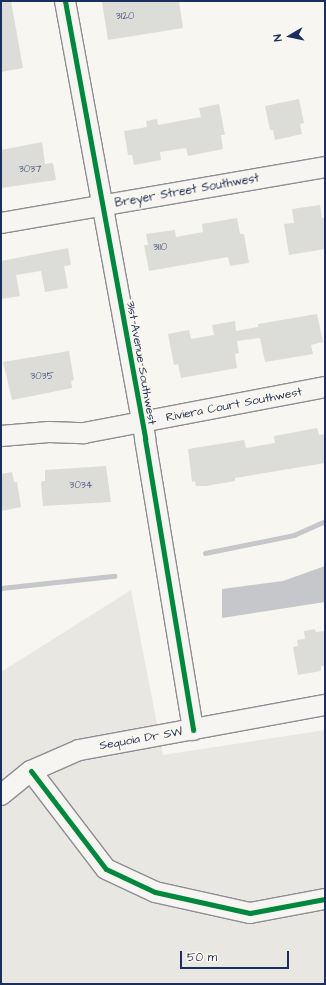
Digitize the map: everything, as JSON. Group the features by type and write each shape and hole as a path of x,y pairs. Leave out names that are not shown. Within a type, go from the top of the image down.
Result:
{"street":[{"name":"31st Avenue Southwest","path":"65,1 142,422 193,730"},
{"name":"Breyer Street Southwest","path":"1,223 325,167"},
{"name":"Riviera Court Southwest","path":"1,436 49,432 84,433 325,387"},
{"name":"Sequoia Dr SW","path":"1,795 31,771 79,750 325,705"},
{"path":"31,771 106,869 155,892 250,912 325,899"}],"shaded area":[{"path":"325,566 325,602 222,618 222,589 283,581"},
{"path":"131,590 163,755 325,730 325,984 1,984 1,672"}],"building":[{"path":"1,1 11,1 23,68 1,72"},
{"path":"179,1 183,28 108,40 102,2"},
{"path":"299,99 304,123 300,124 302,134 275,140 273,130 270,130 265,106"},
{"path":"219,104 225,135 221,135 223,149 188,156 186,148 160,152 161,160 134,165 132,155 128,155 124,131 147,127 146,121 157,119 158,125 201,117 199,108"},
{"path":"42,142 45,164 53,163 56,180 1,188 1,150"},
{"path":"320,205 322,218 325,218 325,249 289,255 284,224 294,223 292,209"},
{"path":"237,218 240,234 244,234 249,263 230,266 228,257 149,271 144,245 148,245 146,234 175,230 176,237 203,232 202,224"},
{"path":"68,248 71,265 64,266 68,288 45,292 41,271 16,275 20,296 1,299 1,261"},
{"path":"317,314 323,342 311,345 313,354 265,362 260,338 237,341 239,353 235,354 237,368 181,378 178,364 174,365 168,334 189,330 191,339 214,335 212,325 235,321 236,331 258,327 258,324"},
{"path":"69,351 74,380 71,381 72,388 12,400 3,362"},
{"path":"317,428 319,435 325,434 325,463 235,478 235,481 206,486 196,486 195,481 192,482 188,449 244,440 246,448 275,443 274,436"},
{"path":"106,466 111,502 43,506 41,484 42,481 45,481 45,470"},
{"path":"12,472 14,482 17,482 21,507 1,511 1,474"},
{"path":"315,629 316,632 325,631 325,666 321,666 321,671 298,675 293,647 298,646 297,640 305,639 304,631"}],"waterway":[{"path":"205,553 294,535 325,521"},
{"path":"1,588 114,576"}],"cycle path":[{"path":"65,1 145,439 193,730"},
{"path":"31,771 106,869 155,892 250,913 325,899"}]}
